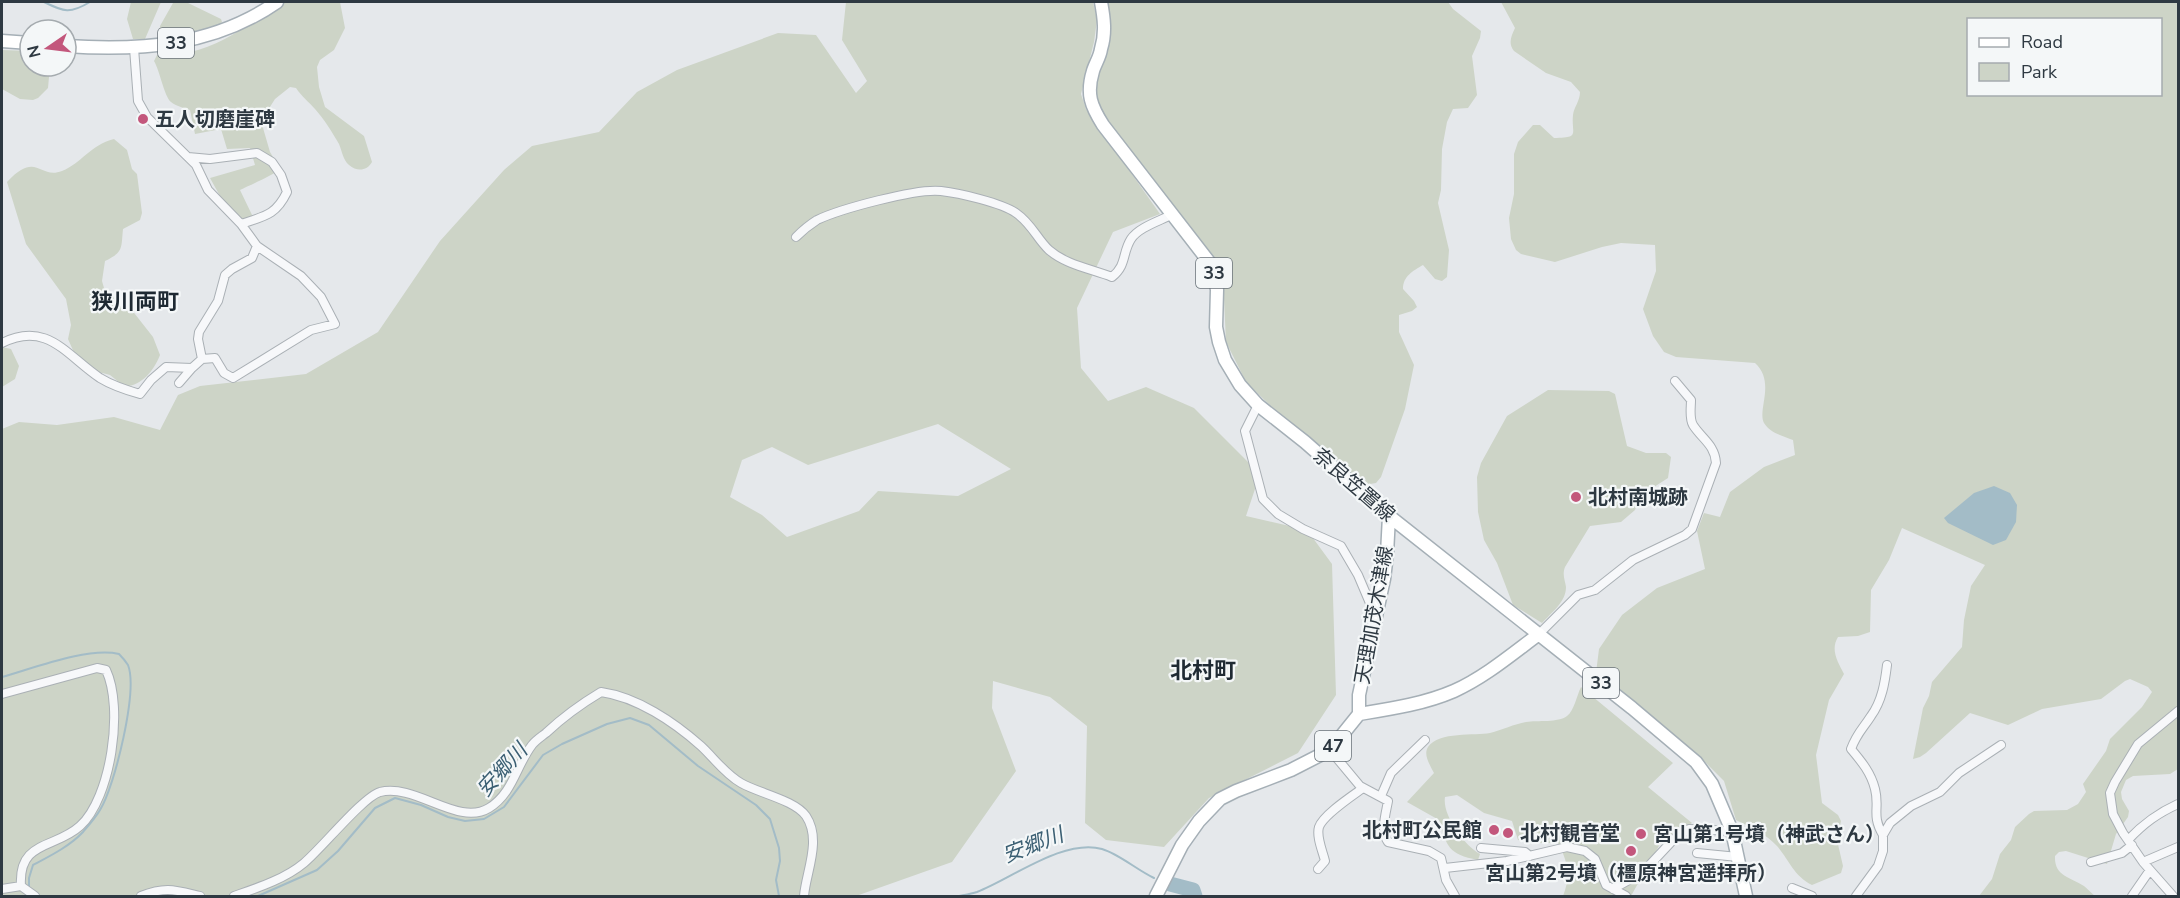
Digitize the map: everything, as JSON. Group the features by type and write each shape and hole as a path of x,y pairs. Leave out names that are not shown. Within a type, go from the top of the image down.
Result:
{"main road":[{"name":"33","path":"78,46 134,48 169,45 202,38 260,14 277,2"},
{"name":"奈良笠置線","path":"1101,2 1105,29 1089,87 1091,107 1213,267 1217,290 1216,327 1219,342 1225,360 1240,385 1258,405 1305,442 1389,516 1632,708 1696,762 1712,784 1732,831 1746,897"},
{"path":"2,41 18,42"},
{"name":"天理加茂木津線","path":"1389,516 1385,570 1359,695 1359,714 1402,707 1454,691 1484,674 1539,634"},
{"name":"47","path":"1156,897 1182,845 1199,820 1220,800 1236,791 1291,770 1330,750 1359,714"}],"street":[{"path":"134,48 138,101 155,126 196,165 208,190 242,224 257,246 301,276 321,297 335,324 304,334 233,378 224,373 215,358 202,358 179,383"},
{"path":"188,157 210,159 257,153 272,162 281,175 287,192 280,207 242,224"},
{"path":"795,237 817,221 837,212 918,192 940,191 991,203 1015,212 1034,229 1047,249 1061,259 1112,277 1121,269 1130,240 1136,233 1173,214"},
{"path":"202,358 199,332 218,302 225,275 232,268 252,258 257,246"},
{"path":"2,343 16,336 33,336 58,344 101,378 140,394 166,367 192,368"},
{"path":"1539,634 1578,595 1595,590 1633,560 1685,535 1692,529 1716,463 1715,453 1706,438 1693,424 1690,416 1691,400 1675,381"},
{"path":"1258,405 1245,431 1263,499 1278,514 1303,529 1341,546 1358,575 1376,616"},
{"path":"1884,835 1875,816 1876,791 1867,767 1851,749 1857,732 1872,715 1881,697 1887,664"},
{"path":"2,694 97,668 106,670 111,682 114,734 102,789 93,810 79,827 41,846 24,860 21,874 23,887 34,896"},
{"path":"234,897 302,865 367,799 380,793 400,791 472,814 488,809 502,798 514,781 525,755 534,742 568,713 601,692 614,694 650,710 700,746 740,783 797,807 805,815 809,823 812,855 804,897"},
{"path":"2173,897 2130,843 2113,814 2110,793 2138,744 2178,711"},
{"path":"1381,796 1392,773 1425,740"},
{"path":"1857,897 1878,866 1884,835 1898,815 1911,806 1941,792 1959,772 2001,745"},
{"path":"1330,750 1363,788 1388,801 1385,839 1388,842 1429,850 1441,858 1446,880 1455,897"},
{"path":"1318,869 1325,861 1319,837 1319,826 1328,815 1363,788"},
{"path":"2091,862 2122,853 2143,824 2178,804"},
{"path":"1612,889 1643,872 1674,840 1689,829 1732,831"},
{"path":"2143,862 2178,847"},
{"path":"1481,848 1525,852 1530,856"},
{"path":"1445,868 1507,861 1567,848 1585,851 1595,859 1606,885 1626,897"},
{"path":"1697,853 1738,857"},
{"path":"2132,897 2150,870"},
{"path":"2,889 23,887"},
{"path":"1792,888 1812,897"},
{"path":"141,897 158,890 169,890 200,897"}],"green space":[{"path":"131,2 161,2 145,39 133,39 127,19"},
{"path":"186,2 221,19 222,22 177,37 159,39 160,26 173,3"},
{"path":"281,2 340,2 345,28 334,50 320,60 317,67 319,87 325,107 364,136 372,162 362,170 349,165 322,117 296,88 290,87 275,99 261,121 270,152 280,169 240,190 253,217 243,220 225,205 210,178 255,165 250,148 227,149 221,129 195,134 190,110 171,102 154,61 157,55 186,53 215,44 238,32"},
{"path":"846,2 1093,2 1097,20 1081,94 1086,109 1160,214 1113,232 1077,308 1081,368 1108,401 1146,387 1194,408 1260,474 1246,516 1307,530 1332,564 1336,695 1298,753 1209,798 1164,847 1106,840 1085,823 1087,726 1050,697 993,681 992,708 1016,771 952,862 856,896 2,896 2,429 19,422 57,425 114,417 160,430 178,395 200,386 306,374 378,332 440,241 504,170 532,146 599,132 637,92 677,70 778,33 816,35 856,93 867,81 842,40","holes":["938,424 1011,469 958,496 878,491 859,511 787,537 762,515 730,497 742,460 772,447 808,465"]},
{"path":"1107,2 1448,2 1453,9 1481,31 1472,56 1477,95 1468,108 1453,109 1447,122 1442,149 1441,190 1438,203 1449,250 1447,277 1442,281 1435,279 1423,265 1409,274 1403,284 1403,289 1417,307 1399,315 1399,332 1414,365 1405,409 1381,477 1376,483 1364,485 1277,412 1246,382 1226,342 1223,277 1097,110 1094,86 1111,23"},
{"path":"1501,2 2178,2 2178,769 2170,774 2133,776 2126,780 2121,792 2129,811 2128,817 2116,834 2107,864 2066,851 2059,852 2055,856 2055,863 2060,872 2084,886 2095,896 1979,896 1992,879 2000,854 2011,840 2015,827 2034,811 2067,810 2078,804 2086,792 2083,784 2106,751 2110,739 2142,707 2152,692 2148,687 2130,679 2101,699 2042,709 2008,725 1970,713 1926,753 1913,759 1923,708 1932,682 1962,647 1964,620 1971,586 1985,565 1902,528 1889,560 1871,590 1870,632 1858,636 1838,637 1835,651 1844,674 1829,700 1816,755 1822,803 1838,815 1841,821 1837,840 1843,866 1841,873 1812,885 1796,872 1773,842 1736,820 1724,781 1702,759 1596,673 1599,649 1622,615 1657,588 1705,569 1697,531 1704,513 1720,517 1730,492 1764,467 1795,455 1793,440 1773,432 1764,423 1762,417 1764,379 1755,363 1676,357 1664,352 1653,336 1643,309 1656,271 1655,245 1621,243 1555,262 1521,254 1516,250 1511,239 1509,218 1514,194 1514,154 1518,142 1533,125 1540,125 1554,138 1571,136 1573,134 1573,115 1580,92 1571,82 1546,73 1514,51 1511,37 1515,28"},
{"path":"2,50 18,51 18,78 49,78 48,88 33,100 20,99 2,89"},
{"path":"114,139 127,150 132,169 137,174 142,213 140,220 123,229 119,252 105,261 102,281 104,288 131,309 153,337 160,355 147,376 125,387 110,375 91,370 76,357 68,339 71,325 66,299 26,244 7,182 25,168 32,167 54,173 62,171 99,145"},
{"path":"2,347 11,349 19,366 15,379 2,387"},
{"path":"1548,390 1609,391 1615,394 1627,446 1646,453 1666,453 1671,457 1668,478 1640,496 1635,510 1621,522 1590,526 1565,567 1564,597 1542,623 1513,605 1497,563 1484,540 1478,512 1477,477 1481,463 1507,416"},
{"path":"1581,687 1673,763 1648,787 1692,823 1660,844 1631,896 1563,896 1567,882 1567,869 1558,843 1532,843 1518,840 1512,821 1484,813 1457,795 1445,797 1447,812 1461,837 1480,854 1478,860 1460,855 1447,843 1439,820 1407,802 1434,773 1426,753 1433,742 1448,736 1490,733 1526,722 1563,718 1572,710"}],"water":[{"path":"1994,486 2010,493 2017,505 2016,522 2006,540 1993,545 1948,523 1944,518 1974,493"}],"waterway":[{"path":"44,2 67,10 90,2"},
{"name":"安郷川","path":"2,677 92,653 119,654 128,665 130,677 130,695 123,738 106,798 100,810 78,837 33,865 29,888"},
{"name":"安郷川","path":"258,896 317,870 338,851 375,808 395,798 421,805 448,817 465,821 484,819 504,807 543,755 607,724 630,718 649,725 698,766 756,805 770,819 779,848 780,861 776,880 779,896"},
{"name":"安郷川","path":"959,896 991,886 1055,854 1087,847 1108,851 1154,878"},
{"name":"安郷川","path":"1170,884 1193,890 1195,896"},
{"name":"安郷川","path":"156,896 173,896"}],"place":[{"name":"五人切磨崖碑","path":"143,119"},
{"name":"北村南城跡","path":"1576,497"},
{"name":"北村町公民館","path":"1494,830"},
{"name":"北村観音堂","path":"1508,833"},
{"name":"宮山第1号墳（神武さん）","path":"1641,834"},
{"name":"宮山第2号墳（橿原神宮遥拝所）","path":"1631,851"}],"district":[{"name":"狭川両町","path":"135,302"},
{"name":"北村町","path":"1203,671"}]}
